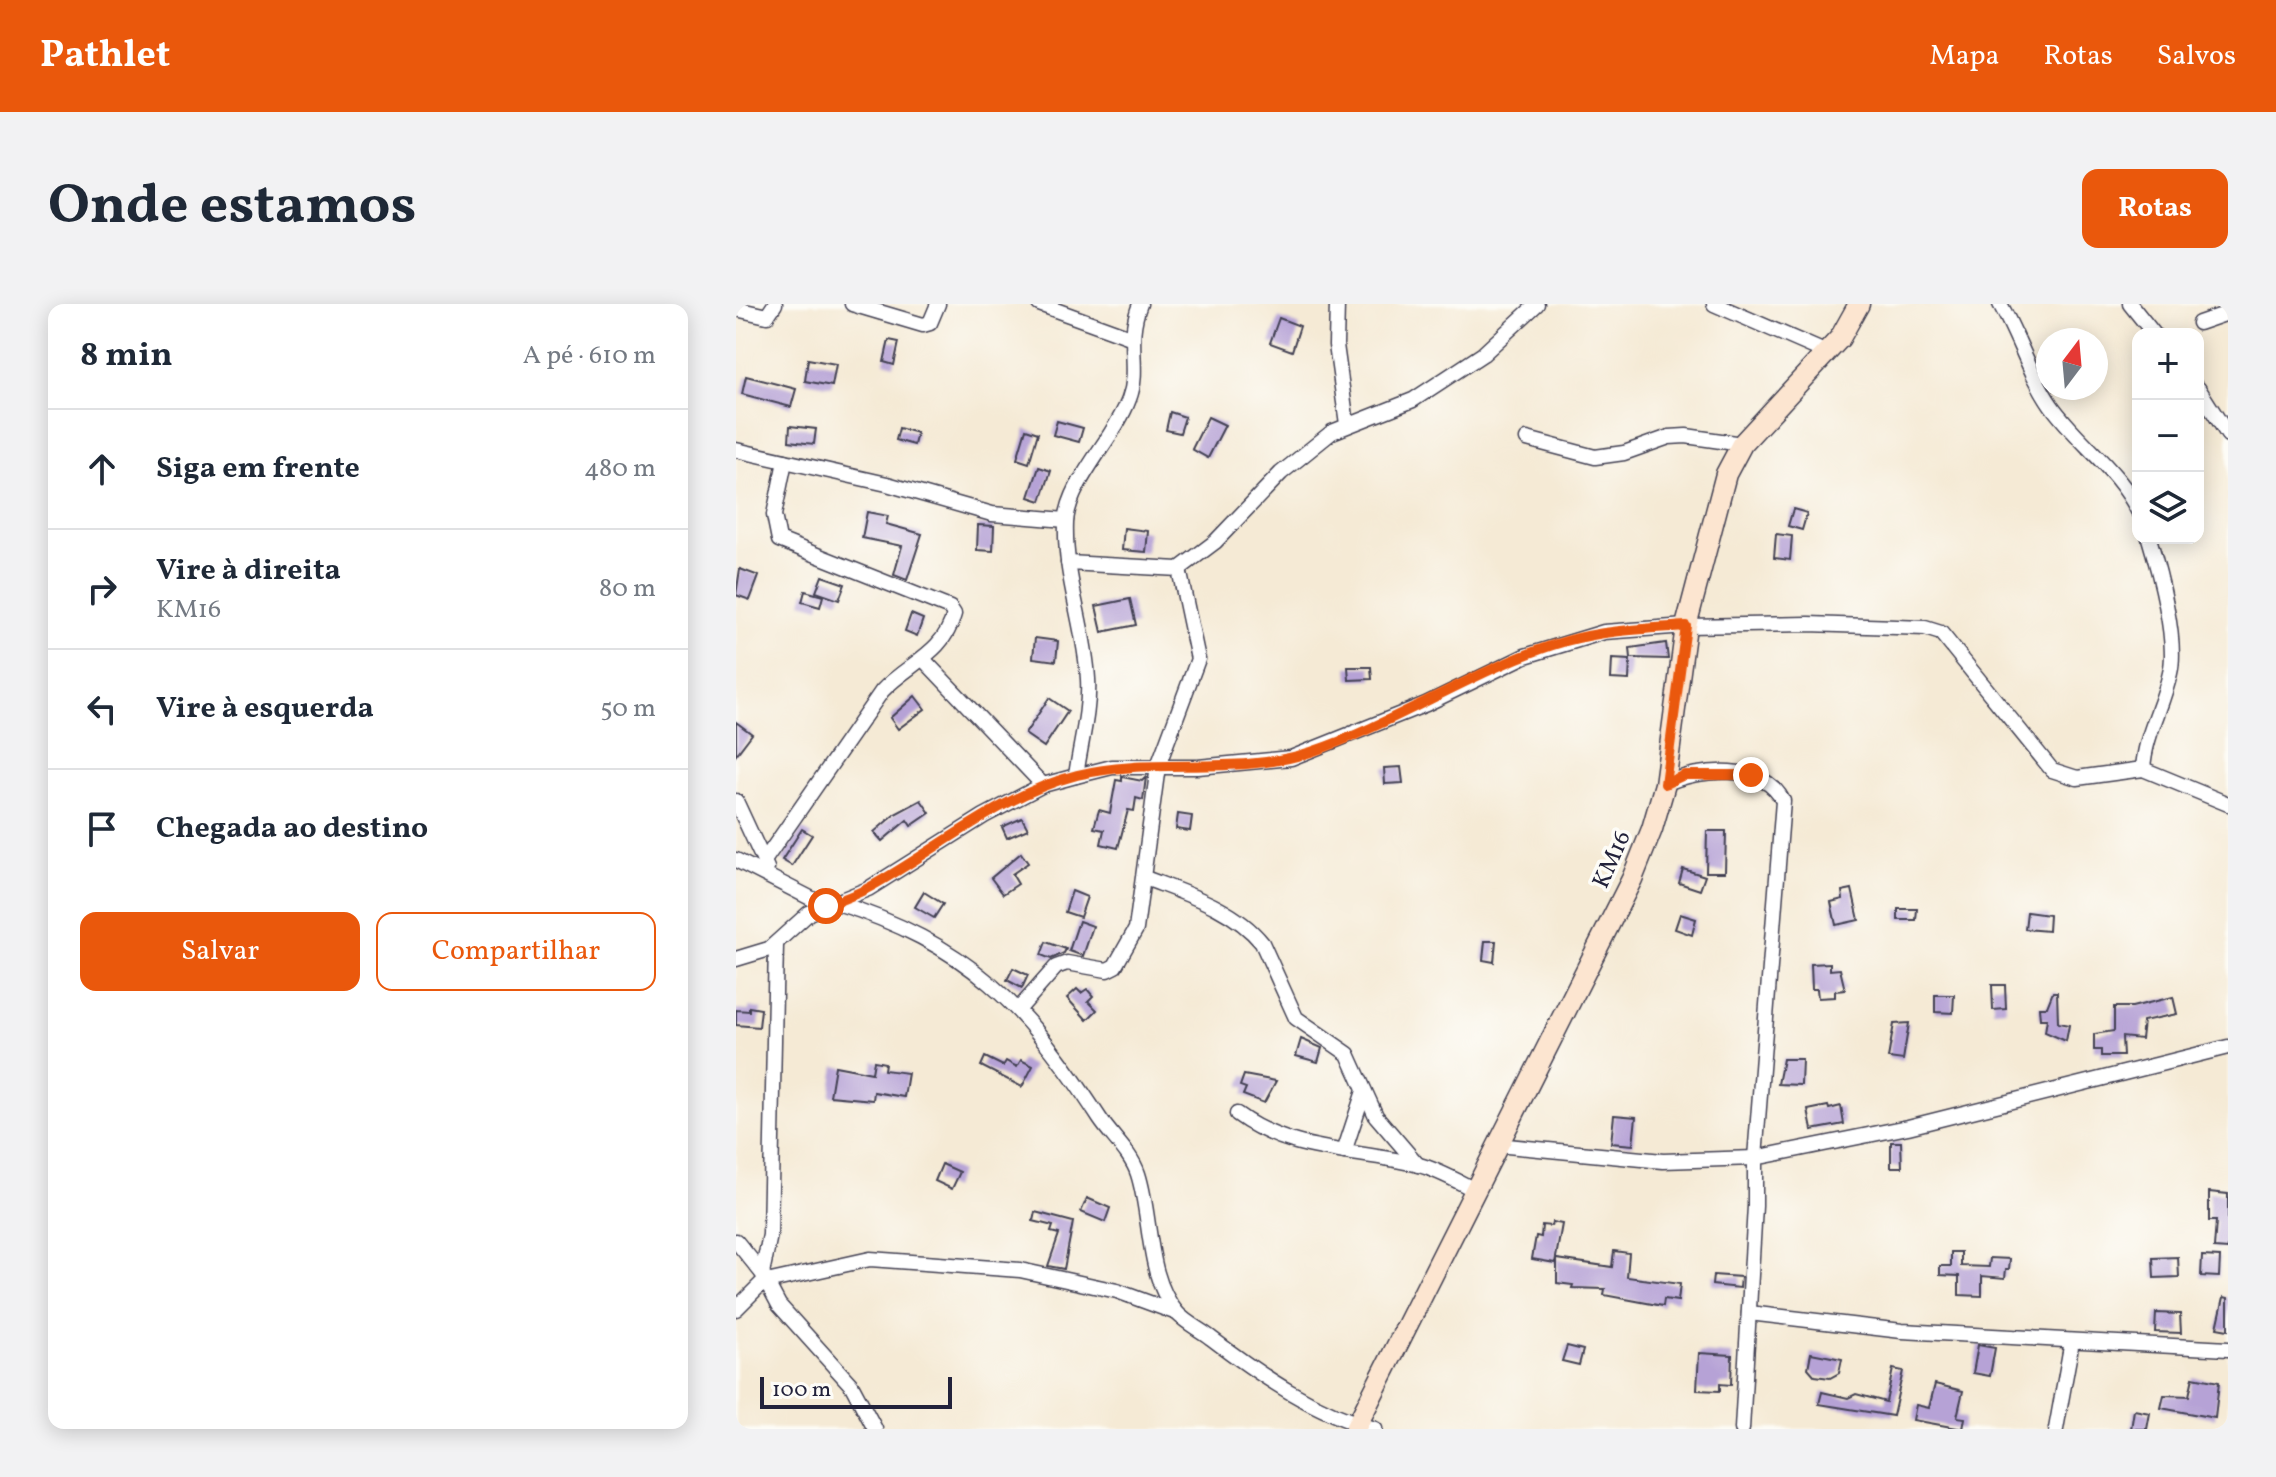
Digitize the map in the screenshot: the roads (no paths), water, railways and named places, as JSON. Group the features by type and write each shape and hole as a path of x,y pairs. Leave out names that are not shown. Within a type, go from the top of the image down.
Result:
{"street":[{"path":"736,309 767,316 775,304"},
{"path":"852,304 923,325 930,323 938,304"},
{"path":"1039,304 1130,337"},
{"path":"1076,776 1089,684 1068,563 1066,520 1082,483 1130,398 1133,376 1130,337 1140,304"},
{"path":"1337,304 1336,345 1347,424"},
{"path":"1068,563 1179,569 1215,542 1281,473 1332,432 1413,400 1483,354 1537,304"},
{"path":"1714,304 1827,353"},
{"name":"KM16","path":"1363,1427 1497,1145 1632,879 1665,784 1686,626 1713,513 1726,474 1742,444 1827,353 1859,304"},
{"path":"2000,304 2050,404 2075,437 2119,482 2132,502"},
{"path":"2130,304 2149,328"},
{"path":"2199,323 2228,313"},
{"path":"2204,397 2228,435"},
{"path":"1527,439 1595,457 1624,453 1669,437 1686,436 1742,444"},
{"path":"736,450 992,514 1066,520"},
{"path":"764,861 882,691 894,678 936,650 954,614 950,608 782,543 775,536 777,491 785,461"},
{"path":"2143,769 2144,746 2163,700 2173,647 2150,544"},
{"path":"1018,1010 1056,967 1067,963 1107,970 1115,966 1136,929 1158,766 1198,659 1179,569"},
{"path":"736,959 776,944 799,921 868,889 984,816 1043,785 1112,767 1198,767 1291,758 1426,704 1525,656 1604,632 1686,626 1824,624 1925,628 1941,633 2052,770 2077,778 2143,769 2228,804"},
{"path":"924,660 1043,785"},
{"path":"1665,784 1684,775 1751,775 1776,786 1783,801 1755,1158 1742,1429"},
{"path":"736,801 771,875"},
{"path":"736,860 830,904 864,912 971,966 1018,1010 1071,1074 1134,1164 1153,1239 1157,1274 1177,1313"},
{"path":"1145,878 1210,905 1254,933 1262,943 1290,1010 1302,1024 1331,1039 1348,1054 1364,1091 1395,1143 1418,1165"},
{"path":"864,912 868,889"},
{"path":"736,1309 764,1279 770,1235 776,944"},
{"path":"1497,1145 1663,1161 1755,1158 1908,1127 2228,1047"},
{"path":"1344,1152 1364,1091"},
{"path":"1237,1114 1253,1127 1283,1139 1418,1165 1475,1190"},
{"path":"736,1241 779,1305 852,1386 875,1429"},
{"path":"764,1279 862,1260 1020,1270 1117,1291 1177,1313 1273,1384 1363,1427"},
{"path":"1749,1313 1902,1331 2228,1349"},
{"path":"2056,1429 2072,1341"}]}
